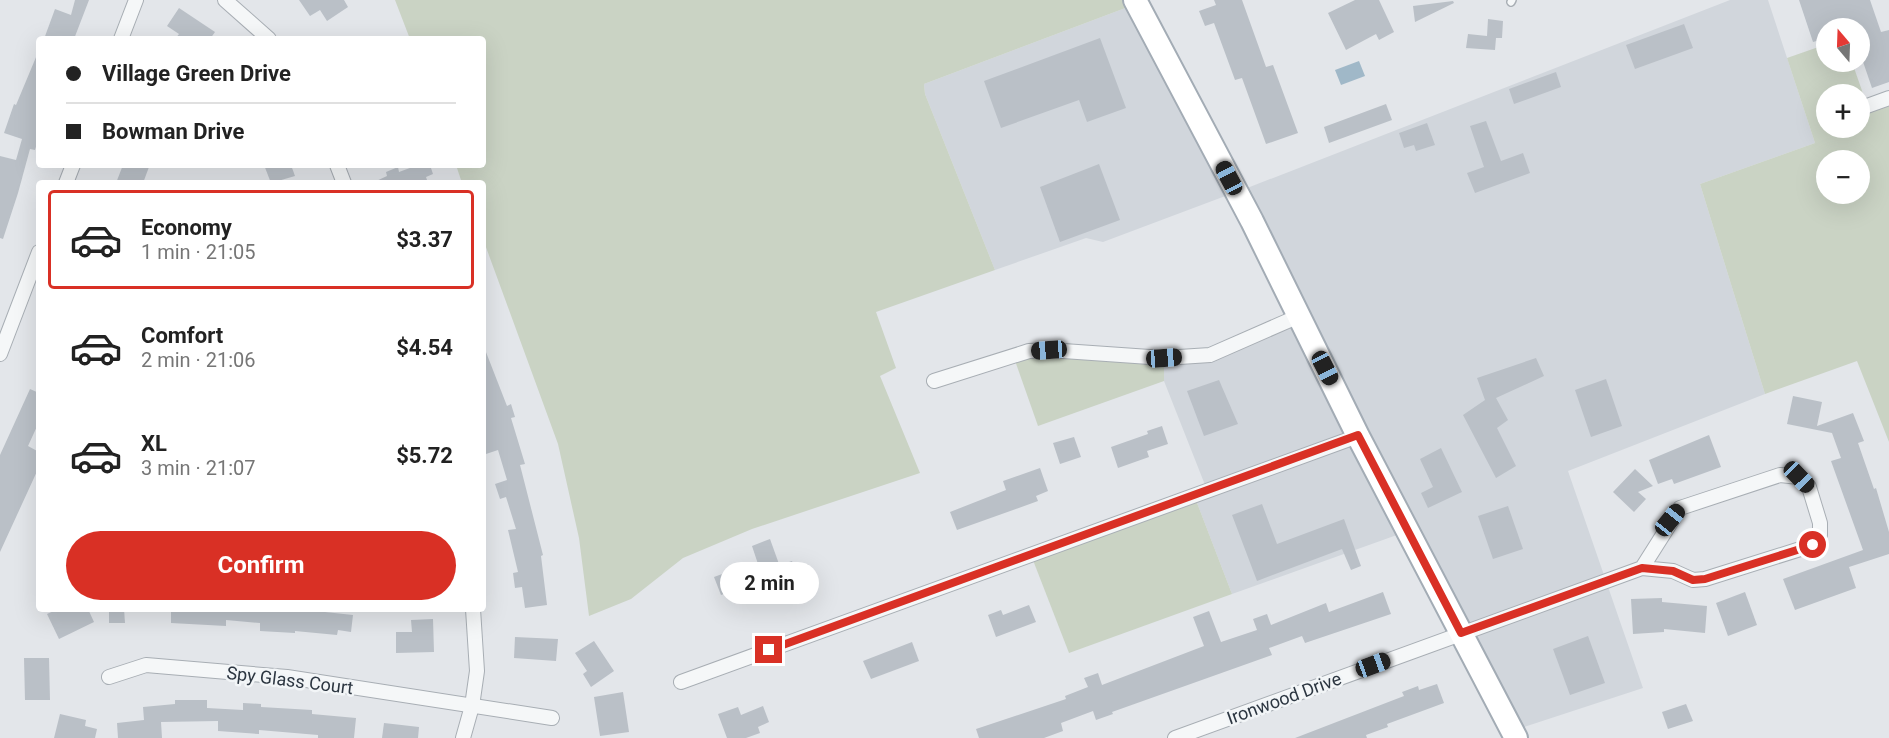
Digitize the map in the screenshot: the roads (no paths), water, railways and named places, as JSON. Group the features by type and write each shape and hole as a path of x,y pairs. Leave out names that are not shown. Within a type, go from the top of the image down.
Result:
{"main road":[{"path":"1134,0 1252,221 1358,435 1516,738"}],"street":[{"path":"122,36 136,0"},
{"path":"225,0 266,36"},
{"path":"1870,105 1889,98"},
{"path":"0,354 36,260"},
{"path":"934,381 1029,351 1049,350 1164,358 1209,355 1299,316"},
{"path":"681,682 1358,435"},
{"path":"1780,475 1799,477 1809,487 1820,523 1820,534 1813,545 1705,579 1693,580 1673,571 1642,568 1680,508 1780,475"},
{"name":"Ironwood Drive","path":"1175,738 1642,568"},
{"path":"463,738 472,706 477,671 472,612"},
{"name":"Spy Glass Court","path":"109,677 146,665 287,677 552,718"}],"water":[{"path":"1359,61 1365,76 1341,85 1335,70"}]}
